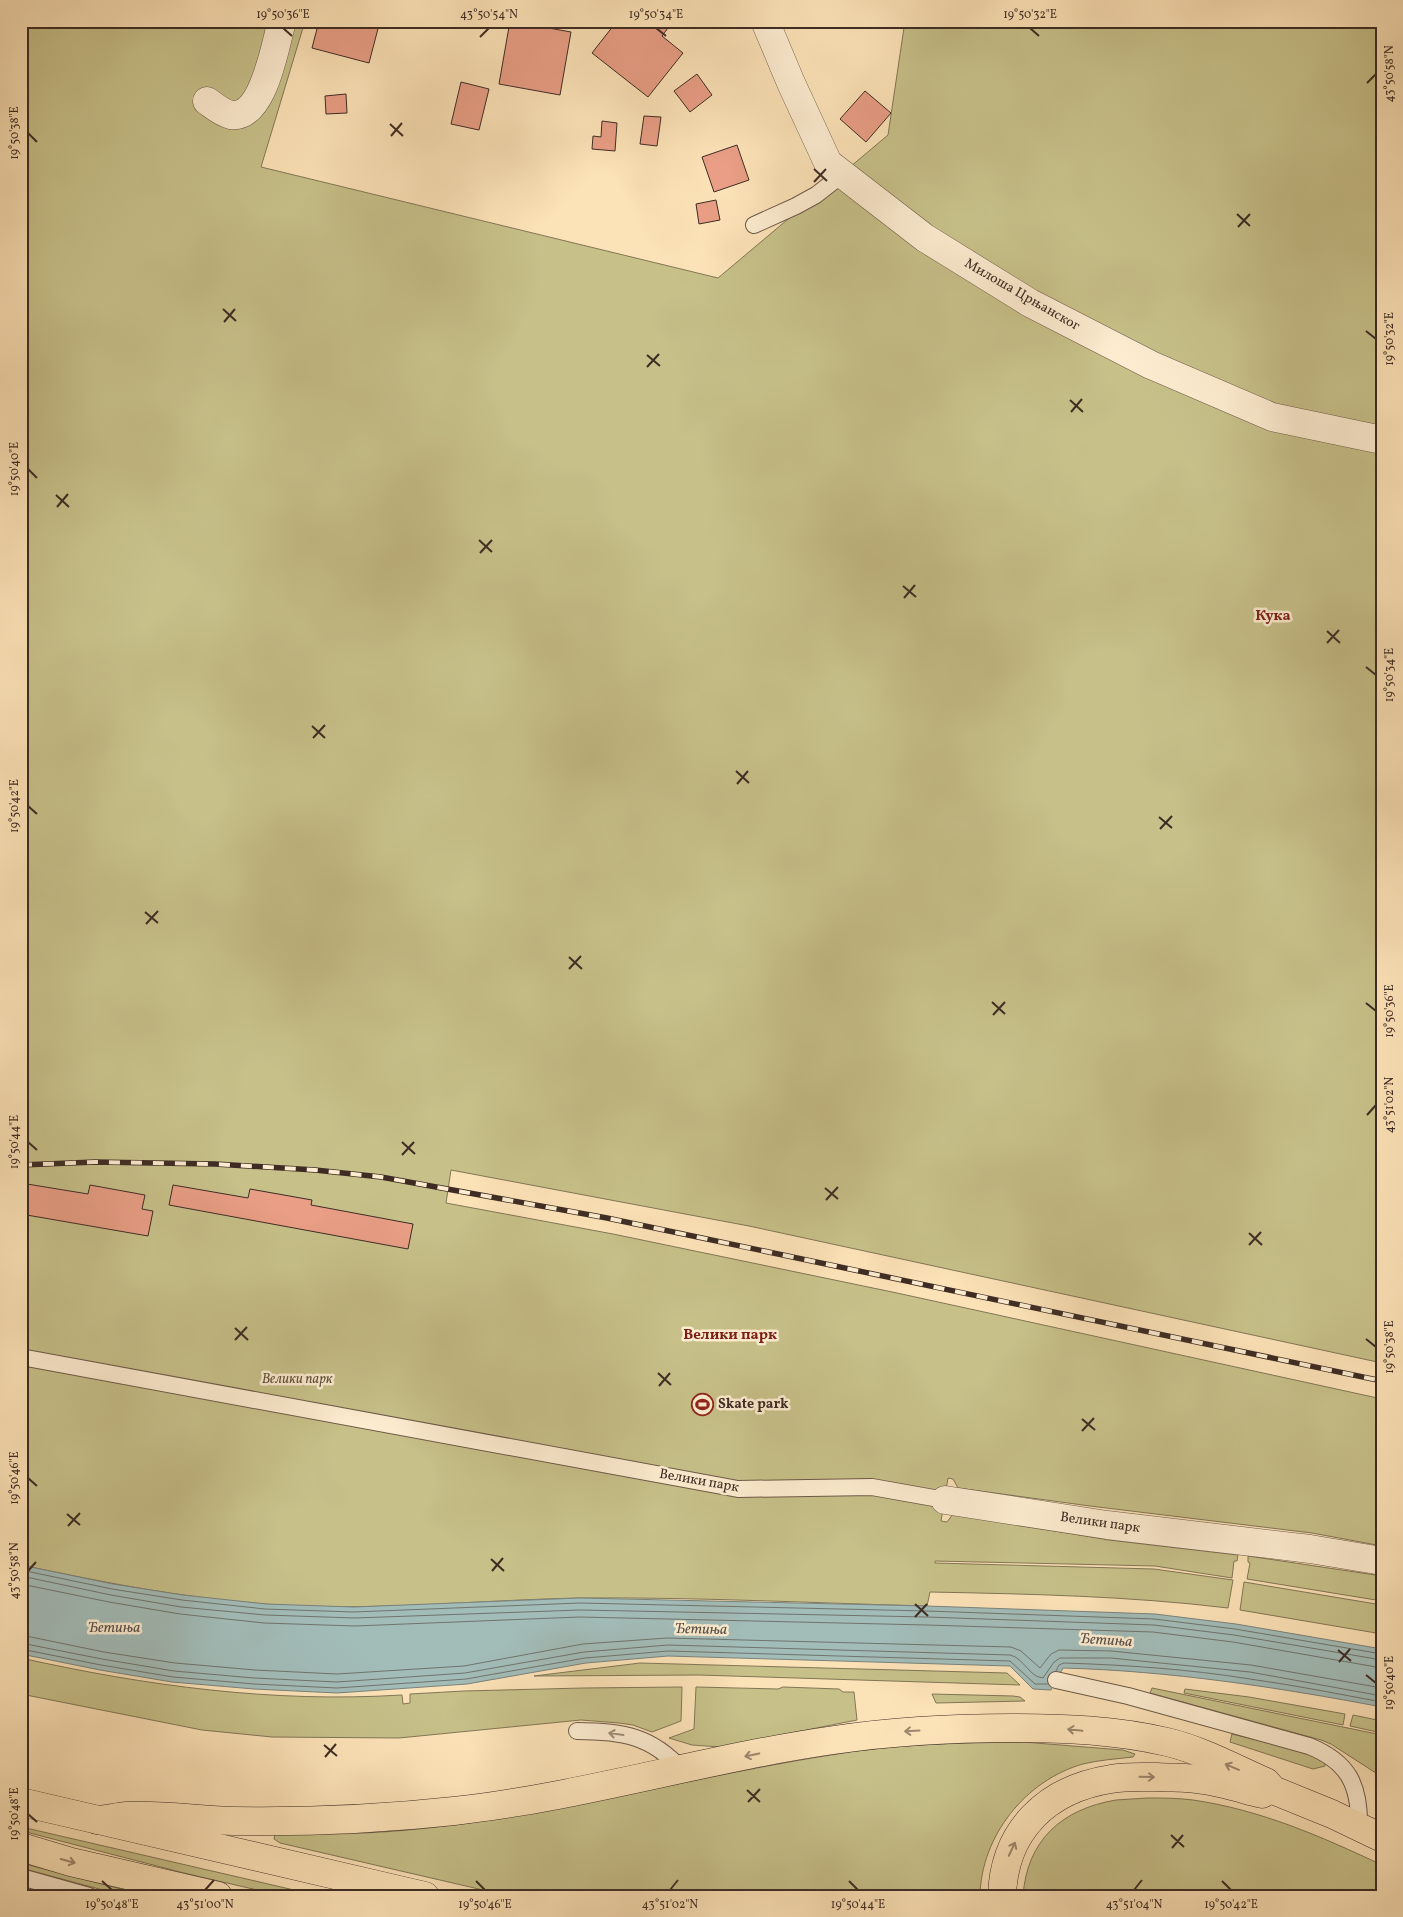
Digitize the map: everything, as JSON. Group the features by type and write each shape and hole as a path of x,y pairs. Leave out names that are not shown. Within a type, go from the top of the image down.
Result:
{"main road":[{"path":"97,1820 128,1816 231,1821 294,1821 421,1814 510,1804 769,1751 833,1740 900,1732 962,1728 1059,1728 1132,1735 1169,1742 1266,1782 1273,1790 1370,1832"},
{"path":"1002,1896 1002,1880 1006,1860 1023,1827 1050,1802 1068,1792 1111,1778 1132,1777 1201,1779 1263,1794 1273,1790"},
{"path":"21,1802 425,1896"},
{"path":"21,1846 71,1862 218,1896"}],"street":[{"path":"207,101 220,110 235,115 246,112 252,107 262,93 282,21"},
{"name":"Милоша Црњанског","path":"765,21 828,163 925,238 1030,303 1151,365 1272,417 1382,440"},
{"name":"Велики парк","path":"945,1500 1107,1525 1301,1548 1382,1561"}],"lane":[{"path":"754,225 803,202 843,174"},
{"name":"Велики парк","path":"21,1357 738,1488 872,1488 945,1500"},
{"path":"1056,1680 1128,1696 1325,1752 1347,1772 1370,1832"},
{"path":"577,1731 597,1731 633,1737 663,1750 682,1770"},
{"path":"21,1877 89,1896"}],"green space":[{"path":"21,21 305,21 261,167 718,278 888,135 905,21 1382,21 1382,1363 749,1226 451,1170 446,1203 613,1234 897,1293 1382,1399 1382,1546 1312,1533 958,1488 953,1479 948,1478 941,1521 947,1522 953,1514 1109,1540 1238,1555 1237,1561 1234,1561 1232,1578 1155,1566 935,1561 935,1563 1154,1569 1233,1580 1228,1608 1117,1598 930,1592 927,1606 710,1599 580,1598 383,1606 304,1606 265,1604 173,1594 21,1565"},
{"path":"1248,1556 1382,1576 1382,1601 1247,1579 1250,1563 1248,1562"},
{"path":"1244,1582 1382,1605 1382,1634 1240,1610"},
{"path":"21,1658 116,1677 210,1690 306,1697 402,1695 403,1704 410,1703 410,1694 464,1691 682,1687 681,1721 652,1732 633,1725 581,1720 399,1738 272,1737 202,1730 21,1694"},
{"path":"640,1663 1007,1673 1020,1685 699,1675 534,1676"},
{"path":"696,1687 778,1689 783,1687 839,1689 843,1692 854,1692 857,1720 720,1747 692,1745 669,1738 694,1729"},
{"path":"1152,1688 1382,1735 1382,1777 1331,1744 1321,1740 1150,1693"},
{"path":"1185,1689 1249,1697 1345,1714 1343,1725 1184,1693"},
{"path":"932,1694 1013,1696 1020,1697 1025,1701 936,1703"},
{"path":"1353,1715 1382,1721 1382,1733 1350,1726"},
{"path":"1232,1734 1307,1752 1325,1763 1325,1766 1313,1769 1230,1742"},
{"path":"1023,1742 1123,1750 1135,1754 1133,1757 1083,1764 1062,1772 1043,1783 1026,1797 1010,1813 988,1852 982,1874 980,1896 509,1896 280,1843 274,1839 277,1833 347,1834 417,1829 487,1820 556,1809 762,1767 855,1751 927,1745"},
{"path":"1147,1798 1187,1799 1218,1804 1266,1817 1313,1834 1382,1865 1382,1896 1023,1896 1026,1876 1032,1859 1040,1843 1051,1830 1079,1811 1097,1804 1116,1800"},
{"path":"26,1828 320,1896 283,1896 184,1873 26,1832"},
{"path":"21,1863 148,1896 126,1896 114,1893 21,1868"}],"water":[{"name":"Ђетиња","path":"21,1565 113,1584 183,1595 266,1604 354,1607 580,1598 927,1606 1155,1614 1236,1624 1382,1649 1382,1707 1223,1681 1103,1670 1063,1668 1051,1690 1033,1689 1010,1666 668,1656 586,1663 467,1684 337,1693 254,1689 172,1682 21,1654"}],"building":[{"path":"319,21 380,21 369,63 312,48"},
{"path":"510,21 571,32 560,95 499,84"},
{"path":"617,21 659,21 668,28 662,36 683,53 648,97 592,53"},
{"path":"697,74 712,95 690,112 674,91"},
{"path":"461,82 489,89 479,130 451,124"},
{"path":"865,91 891,113 866,142 840,119"},
{"path":"346,94 347,113 326,114 325,96"},
{"path":"644,116 661,117 657,146 640,144"},
{"path":"602,121 617,123 615,151 592,149 593,136 601,137"},
{"path":"737,145 749,180 714,192 702,157"},
{"path":"716,200 720,220 699,224 696,204"},
{"path":"21,1183 88,1194 90,1185 145,1195 142,1209 153,1211 148,1236 21,1214"},
{"path":"173,1185 248,1198 250,1189 312,1200 311,1205 413,1224 408,1249 169,1205"}],"railway":[{"path":"21,1165 95,1162 215,1164 315,1170 381,1177 607,1218 1382,1381"}],"place":[{"name":"Skate park","path":"702,1404"}],"district":[{"name":"Кука","path":"1273,616"},
{"name":"Велики парк","path":"730,1335"}]}
